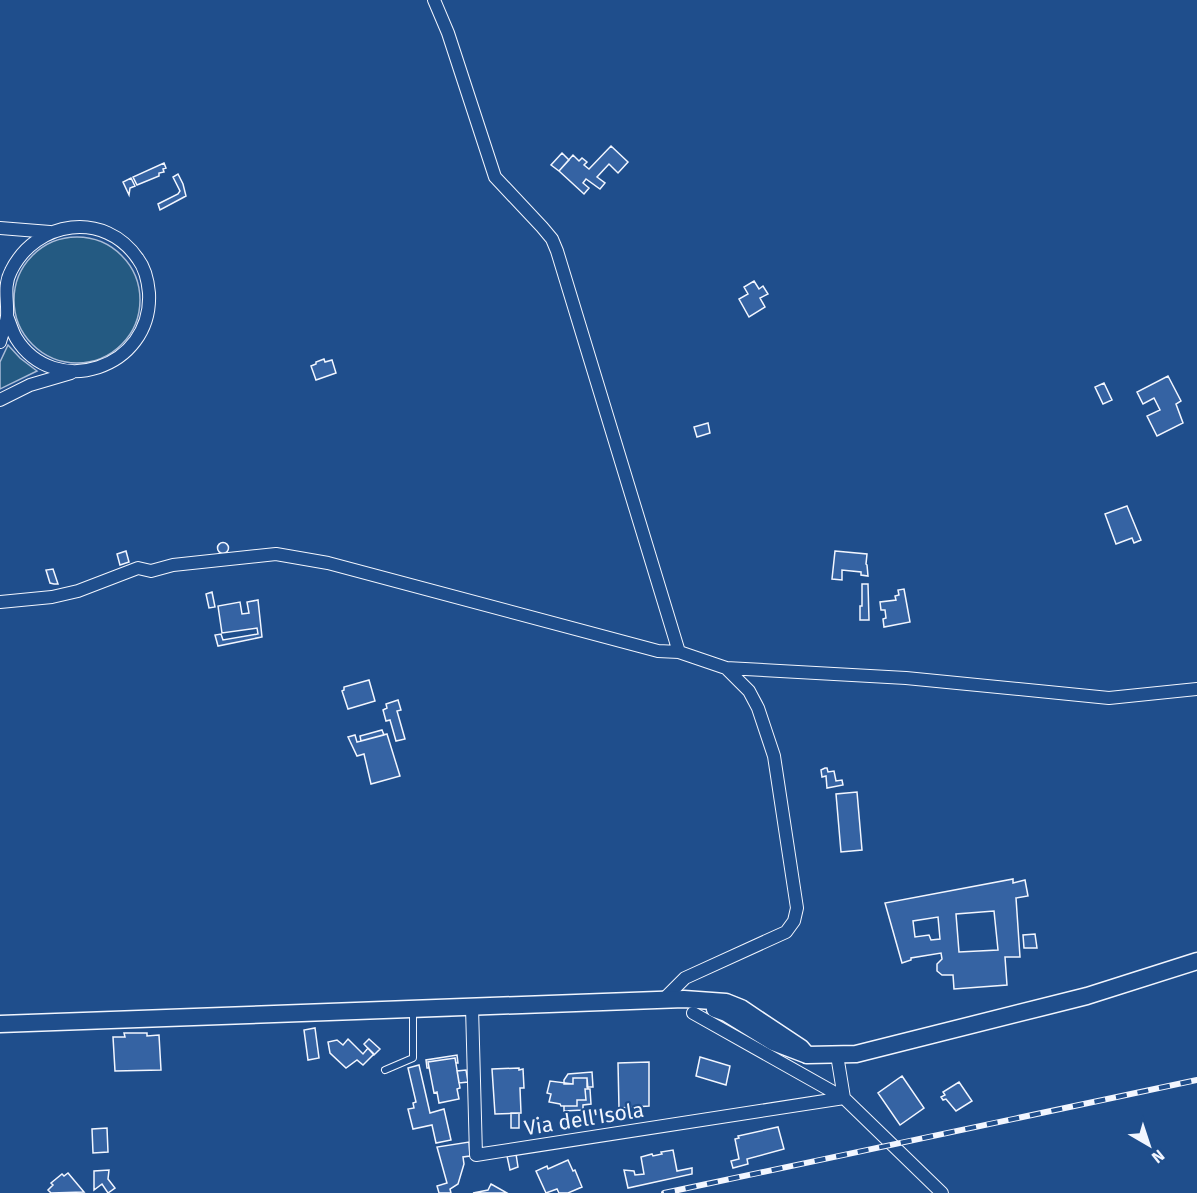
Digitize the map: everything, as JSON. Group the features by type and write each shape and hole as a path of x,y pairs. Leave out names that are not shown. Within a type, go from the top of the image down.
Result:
{"main road":[{"path":"0,1024 663,1000 726,1013 773,1042 807,1054 856,1054 1087,996 1197,961"}],"street":[{"path":"434,0 448,33 495,177 542,227 552,239 557,251 679,652"},
{"path":"0,400 30,385 75,371 101,368 119,358 134,344 145,326 150,306 148,282 138,259 114,237 99,230 75,226 51,232 33,242 19,256 9,273 5,293"},
{"path":"0,228 51,232"},
{"path":"0,280 5,293 7,316 16,338 32,356 52,367 75,371"},
{"path":"0,342 7,316"},
{"path":"0,602 52,597 78,591 138,568 151,571 173,565 276,554 328,563 658,651 679,652 726,668 906,678 1109,698 1197,689"},
{"path":"663,1000 685,978 786,932 794,921 797,908 774,756 759,708 749,691 726,668"},
{"path":"688,1006 844,1098 942,1193"},
{"name":"Via dell'Isola","path":"472,1007 476,1155 844,1098"},
{"path":"837,1054 844,1098"}],"lane":[{"path":"385,1070 413,1058 413,1009"}],"shaded area":[{"path":"77,237 101,242 121,256 135,276 140,300 135,324 121,344 101,358 77,363 53,358 33,344 19,324 14,300 19,276 33,256 53,242"},
{"path":"8,345 37,371 0,389 0,362"}],"building":[{"path":"611,146 628,162 618,173 609,164 597,177 605,183 600,189 586,179 583,183 589,188 584,194 559,171 573,155 579,161 582,158 587,162 584,165 589,169"},
{"path":"562,153 569,160 559,171 551,165"},
{"path":"164,163 166,168 163,169 164,172 137,185 133,177"},
{"path":"178,174 186,196 160,210 158,204 180,191 173,177"},
{"path":"131,178 135,186 130,188 129,195 123,182"},
{"path":"754,281 759,289 763,286 768,294 760,298 765,307 749,317 739,299 748,294 744,287"},
{"path":"324,359 325,362 332,360 336,373 316,380 311,366"},
{"path":"1168,376 1181,401 1176,404 1183,423 1157,436 1147,416 1160,410 1154,398 1143,404 1137,392"},
{"path":"1104,383 1112,400 1103,404 1095,387"},
{"path":"708,423 710,433 697,437 694,427"},
{"path":"1127,506 1141,540 1134,543 1132,538 1116,544 1105,514"},
{"path":"223,543 227,544 227,552 223,553 219,552 218,548 219,544"},
{"path":"126,551 129,562 120,565 117,554"},
{"path":"835,551 867,554 868,576 861,575 861,572 842,570 842,580 832,579"},
{"path":"53,569 58,584 50,583 46,570"},
{"path":"862,584 868,584 869,620 860,620"},
{"path":"904,589 910,622 884,627 885,610 881,610 880,602 896,600 895,596 899,595 898,590"},
{"path":"212,592 215,607 209,608 206,594"},
{"path":"258,600 262,637 218,646 215,635 221,634 223,640 258,634 257,628 222,633 218,606 240,602 242,614 249,613 247,602"},
{"path":"369,680 375,701 348,709 342,691 344,687"},
{"path":"398,700 401,710 397,711 405,739 396,741 390,720 386,721 383,710 387,708 386,704"},
{"path":"382,730 384,735 361,741 360,736"},
{"path":"387,734 400,776 371,784 364,754 357,756 348,737 355,735 357,742"},
{"path":"825,768 828,772 834,771 836,781 842,780 843,785 827,788 826,776 822,777 821,770"},
{"path":"857,792 862,850 841,852 836,794"},
{"path":"1013,879 1013,883 1025,880 1028,896 1016,898 1020,957 1005,957 1007,985 954,989 953,975 942,975 937,971 937,964 942,959 941,953 911,958 902,963 885,903","holes":["994,911 998,950 959,952 956,914","938,917 940,939 931,940 929,935 915,937 913,921"]},
{"path":"1035,934 1037,948 1024,948 1023,935"},
{"path":"315,1028 319,1058 308,1060 304,1030"},
{"path":"124,1033 159,1035 161,1070 115,1071 113,1037 125,1037"},
{"path":"348,1039 363,1054 368,1048 374,1054 363,1065 357,1060 346,1068 330,1053 328,1042 337,1040 343,1045"},
{"path":"369,1039 380,1049 374,1055 364,1044"},
{"path":"457,1055 458,1063 455,1058 428,1062 429,1068 427,1068 426,1060"},
{"path":"700,1057 730,1066 726,1085 696,1076"},
{"path":"455,1058 460,1088 457,1089 459,1099 439,1103 437,1092 434,1093 428,1062"},
{"path":"649,1062 649,1106 619,1108 618,1063"},
{"path":"419,1065 430,1113 444,1109 451,1140 436,1143 432,1125 413,1129 408,1109 414,1108 413,1103 416,1102 408,1068"},
{"path":"519,1068 519,1070 523,1069 524,1088 520,1088 521,1113 495,1114 492,1069"},
{"path":"466,1070 468,1082 459,1083 457,1071"},
{"path":"592,1072 593,1087 587,1087 587,1078 573,1078 573,1084 564,1084 568,1074"},
{"path":"902,1076 924,1108 900,1125 878,1093"},
{"path":"573,1078 587,1078 586,1100 577,1100 577,1106 561,1106 549,1102 551,1094 547,1093 550,1081 573,1084"},
{"path":"959,1082 972,1101 956,1111 946,1099 943,1100 941,1097 945,1095 943,1092"},
{"path":"585,1089 590,1089 591,1104 583,1105 583,1110 564,1111 564,1106 577,1106 577,1100 586,1100"},
{"path":"511,1113 519,1113 519,1128 511,1128"},
{"path":"778,1127 784,1149 747,1159 748,1164 733,1168 731,1161 739,1159 735,1139 739,1138 738,1136"},
{"path":"107,1128 108,1152 93,1153 92,1129"},
{"path":"469,1142 470,1156 463,1157 464,1164 458,1184 450,1189 451,1193 439,1193 437,1186 447,1183 437,1147"},
{"path":"673,1150 677,1171 692,1168 692,1174 628,1188 624,1170 634,1171 635,1175 644,1174 641,1157"},
{"path":"516,1154 518,1167 510,1170 507,1156"},
{"path":"568,1160 582,1187 568,1193 559,1193 557,1189 546,1193 536,1171 547,1166 548,1169"},
{"path":"109,1170 108,1179 115,1188 108,1193 102,1184 94,1190 94,1171"},
{"path":"68,1173 84,1192 51,1193 48,1190 53,1185 51,1183 62,1174 64,1176"},
{"path":"491,1184 507,1193 473,1193 488,1190"}],"railway":[{"path":"664,1193 1197,1080"}]}
